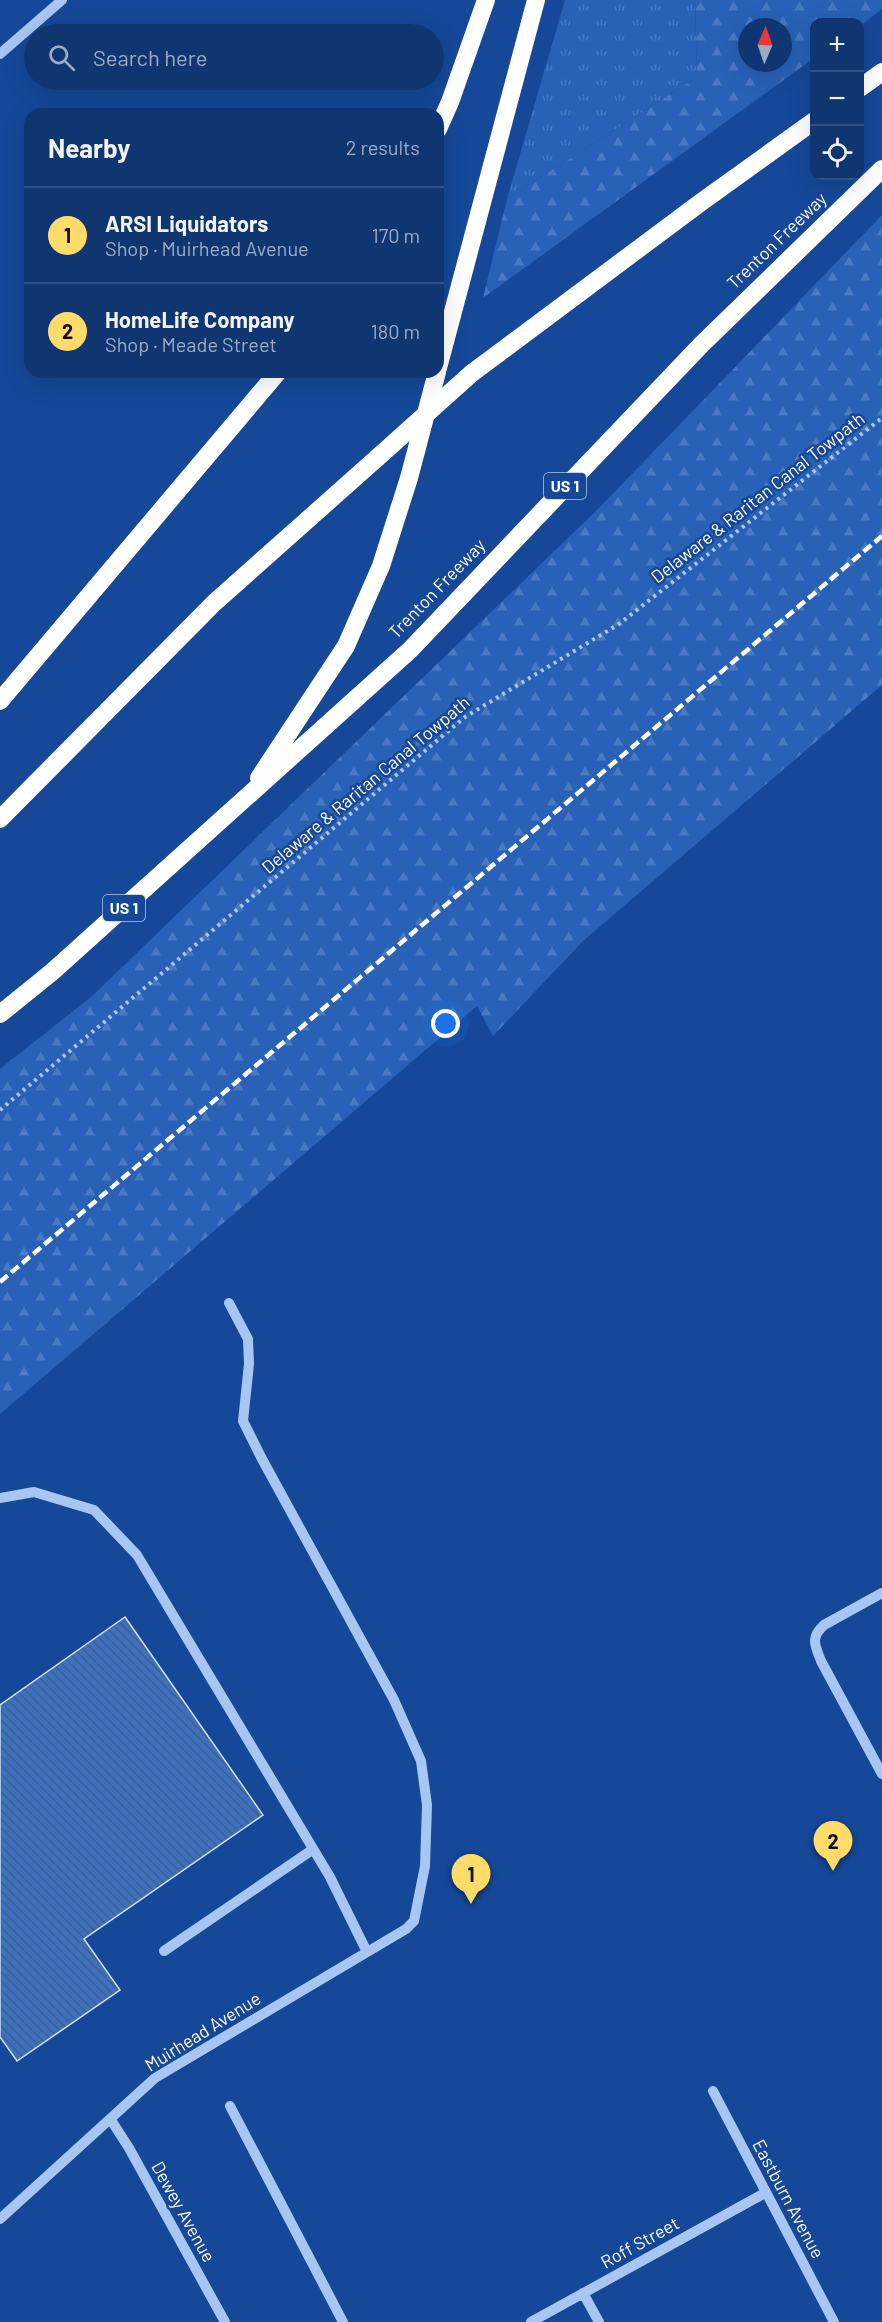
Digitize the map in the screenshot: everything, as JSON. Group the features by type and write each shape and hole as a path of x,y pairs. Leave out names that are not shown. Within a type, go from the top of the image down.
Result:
{"highway":[{"path":"444,116 486,0"},
{"path":"444,344 536,0"},
{"path":"864,85 882,72"},
{"path":"0,819 214,603 472,373 810,124"},
{"name":"Trenton Freeway","path":"0,1014 52,972 410,650 700,345 882,169"},
{"path":"0,702 273,378"},
{"path":"245,800 346,646 381,566 409,478 435,378"}],"street":[{"path":"34,24 62,0"},
{"path":"0,54 24,33"},
{"name":"Muirhead Avenue","path":"0,2219 155,2078 406,1929 414,1921 425,1866 427,1832 427,1805 421,1761 394,1700 243,1421 249,1364 248,1339 229,1303"},
{"path":"0,1498 34,1492 94,1510 136,1556 330,1877 367,1952"},
{"path":"882,1593 824,1625 816,1632 814,1643 821,1661 882,1774"},
{"path":"164,1951 312,1850"},
{"name":"Eastburn Avenue","path":"713,2091 834,2322"},
{"path":"230,2106 343,2322"},
{"name":"Dewey Avenue","path":"111,2120 129,2148 225,2322"},
{"name":"Roff Street","path":"531,2322 765,2193"},
{"path":"583,2294 599,2322"}],"path":[{"name":"Delaware & Raritan Canal Towpath","path":"0,1110 465,717 619,624 882,418"}],"green space":[{"path":"565,0 695,0 697,77 507,199"},
{"path":"695,0 882,0 882,9 864,23 864,18 810,18 810,61 483,298 507,199 697,77"},
{"path":"882,215 882,685 583,941 493,1036 477,1006 0,1414 0,1069 91,997 598,509"}],"building":[{"path":"125,1617 263,1815 84,1939 120,1990 17,2061 0,2037 0,1705"}],"railway":[{"path":"0,1282 882,536"}],"place":[{"name":"HomeLife Company","path":"833,1871"},
{"name":"ARSI Liquidators","path":"471,1904"}]}
